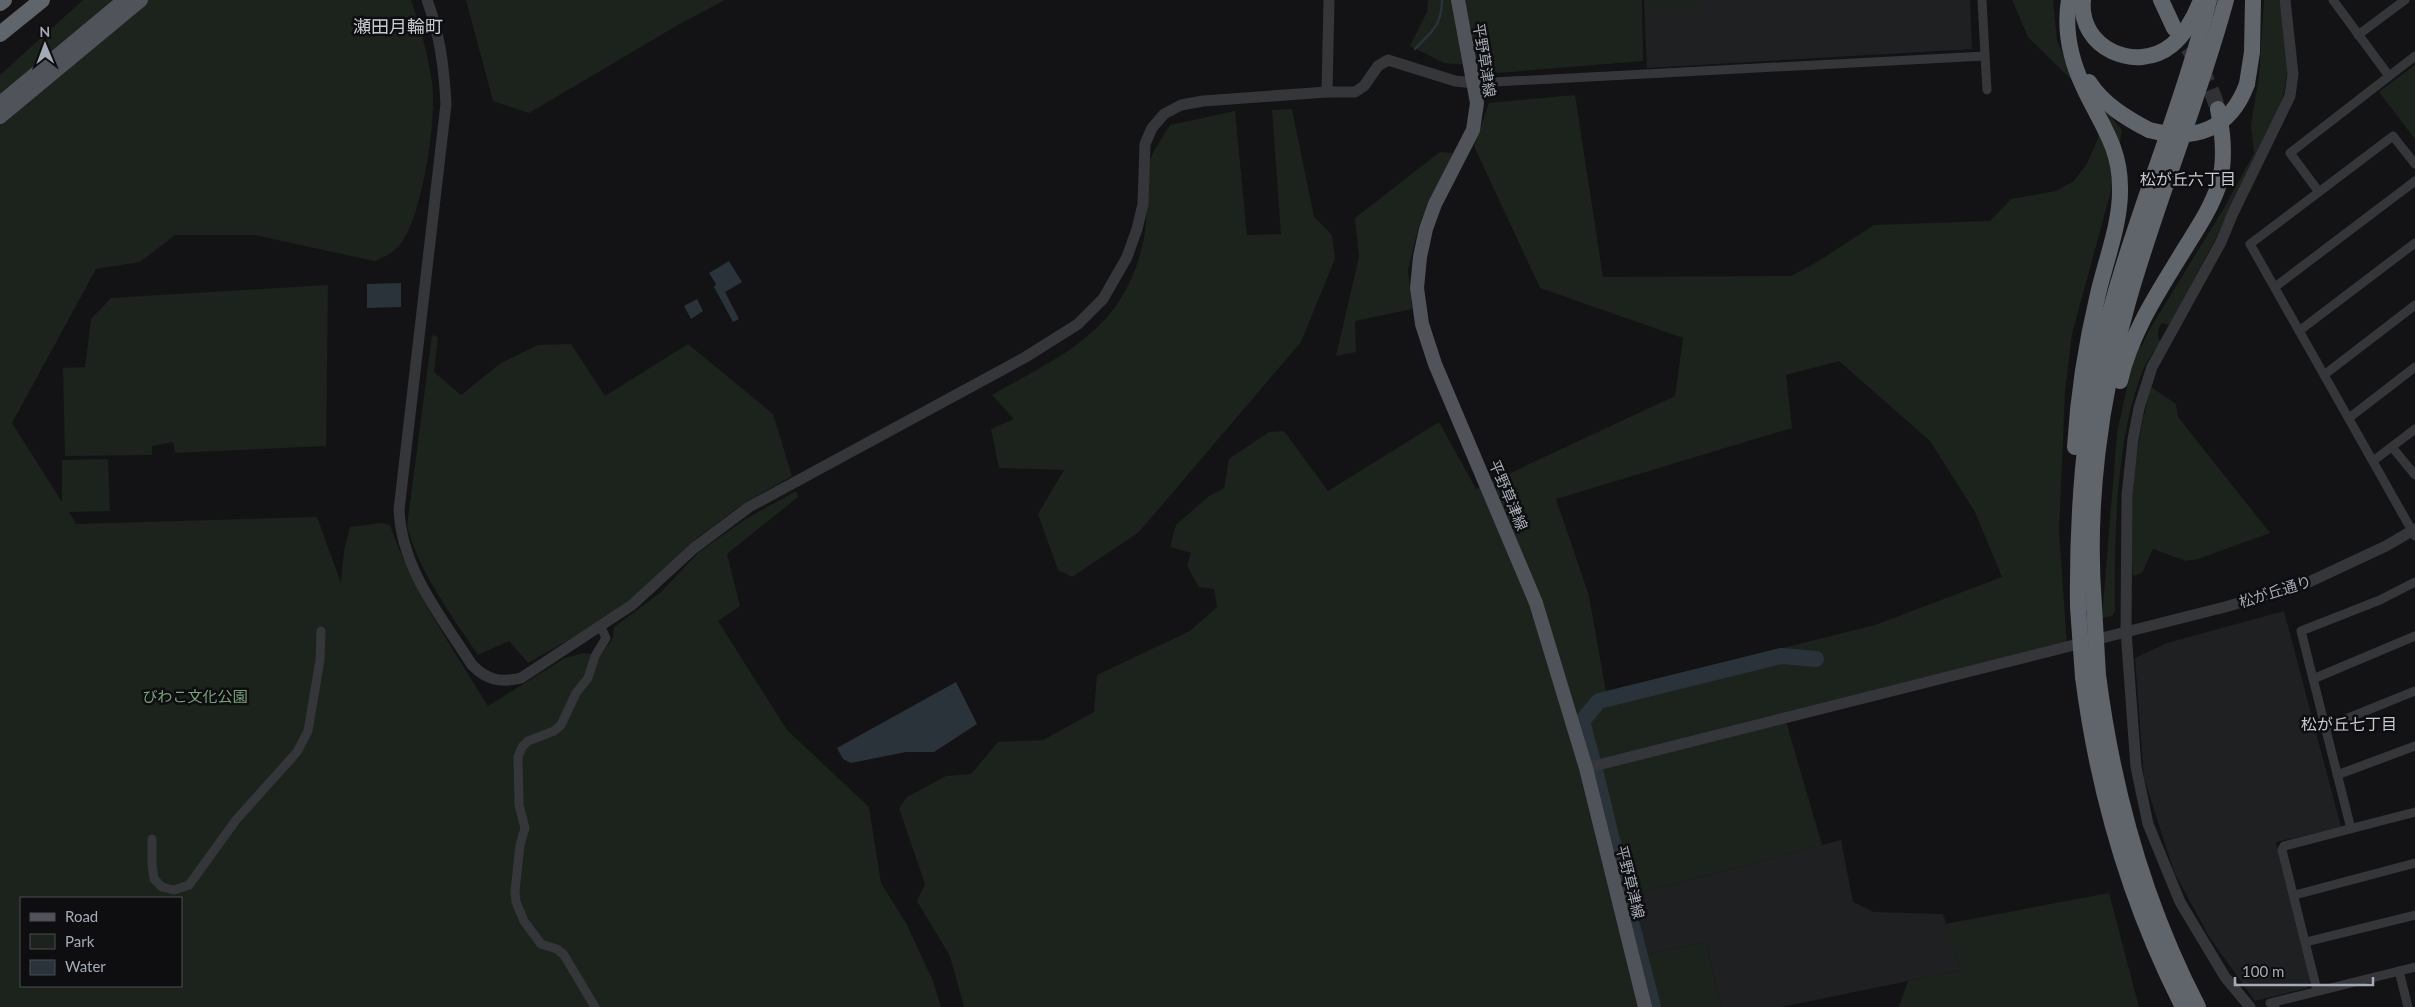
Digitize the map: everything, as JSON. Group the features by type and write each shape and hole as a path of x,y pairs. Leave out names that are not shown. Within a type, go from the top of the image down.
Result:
{"highway":[{"path":"0,3 4,0"},
{"path":"0,34 42,0"},
{"path":"2068,0 2067,31 2071,50 2084,88 2113,145 2120,185 2117,220 2097,295 2084,360 2076,431 2074,514 2086,606"},
{"path":"2083,0 2084,17 2089,31 2096,41 2119,56 2132,58 2148,57 2172,44 2192,19 2201,0"},
{"path":"2161,0 2174,28"},
{"path":"2183,1007 2148,933 2117,844 2096,756 2078,507 2086,436 2099,358 2119,284 2191,68 2210,0"},
{"path":"2086,606 2093,511 2109,385 2130,295 2201,88 2226,0"},
{"path":"2071,50 2092,87 2104,101 2132,122 2149,130 2175,135 2188,135 2214,127 2235,109 2247,84 2252,52 2253,0"},
{"path":"2086,606 2107,453 2121,376 2143,319 2206,214 2219,184 2223,136 2218,109"},
{"path":"2091,676 2132,844 2161,926 2198,1007"}],"main road":[{"path":"0,103 124,0"},
{"path":"0,117 141,0"},
{"name":"平野草津線","path":"1458,0 1475,83 1477,103 1473,130 1435,204 1426,229 1417,288 1422,324 1435,364 1536,602 1586,768 1645,1007"}],"street":[{"path":"427,0 436,25 442,52 446,104 399,510 400,530 414,572 472,665 482,675 506,682 521,678 632,605 694,548 749,507 1024,358 1078,324 1103,299 1128,257 1143,204 1145,144 1152,128 1164,114 1180,105 1203,101 1327,92 1355,92 1364,86 1378,66 1388,60 1455,81 1475,83 1985,56"},
{"path":"1327,92 1329,0"},
{"path":"1982,0 1987,90"},
{"path":"2250,1007 2225,977 2180,902 2148,824 2136,767 2126,631 2127,495 2133,439 2139,408 2152,367 2221,242 2233,213 2290,96 2293,74 2285,0"},
{"path":"2333,0 2389,76"},
{"path":"2358,35 2405,0"},
{"path":"2319,192 2290,153 2415,56"},
{"path":"2414,532 2250,244 2393,136 2415,164"},
{"path":"2275,287 2415,181"},
{"path":"2299,331 2415,243"},
{"path":"2324,375 2415,305"},
{"path":"2349,418 2415,367"},
{"path":"2373,462 2415,429"},
{"path":"2392,447 2415,475"},
{"name":"松が丘通り","path":"1586,768 2225,607 2309,582 2414,532"},
{"path":"2351,829 2301,631 2380,600 2415,582"},
{"path":"595,1007 564,955 557,949 541,944 532,935 521,915 515,892 520,845 525,828 519,805 518,757 522,747 528,741 554,731 561,725 576,693 588,678 595,656 606,638 601,627"},
{"path":"152,839 154,879 162,887 174,890 189,885 236,820 297,752 308,731 320,660 321,631"},
{"path":"2313,679 2415,636"},
{"path":"2326,727 2415,691"},
{"path":"2337,775 2415,746"},
{"path":"2317,990 2295,895 2282,850 2284,846 2415,812"},
{"path":"2295,895 2415,863"},
{"path":"2306,942 2415,915"},
{"path":"2275,1007 2270,1003 2415,966"},
{"path":"2399,970 2408,1007"}],"shaded area":[{"path":"1644,0 1970,0 1972,49 1647,68"},
{"path":"2284,611 2341,827 2276,842 2311,980 2307,988 2255,1001 2210,938 2174,872 2144,778 2135,658 2167,643"},
{"path":"1841,840 1853,902 1874,912 1943,914 1961,970 1782,1007 1721,1007 1706,942 1635,957 1621,898"}],"green space":[{"name":"びわこ文化公園","path":"83,0 411,0 418,20 430,72 433,98 430,141 422,188 410,228 399,246 389,254 374,261 255,235 175,235 140,262 96,269 12,423 62,502 62,460 108,459 110,511 69,512 76,524 317,517 341,583 344,551 350,527 381,523 390,525 421,595 488,706 565,658 584,653 600,656 613,638 614,627 660,593 699,552 744,520 796,491 798,497 727,554 740,606 718,621 787,730 869,807 881,883 906,923 933,981 941,1007 0,1007 0,75"},
{"path":"466,0 725,0 678,25 529,113 493,101"},
{"path":"1428,0 1642,0 1643,61 1498,73 1481,66 1444,63 1410,46 1427,12"},
{"path":"1648,0 1701,0 1701,8 1649,11"},
{"path":"2012,0 2053,0 2057,40 2065,61 2122,130 2111,191 2072,334 2065,392 2059,531 2067,646 1785,718 1822,845 1621,898 1635,957 1706,942 1721,1007 964,1007 950,956 917,901 925,884 899,808 907,797 946,776 971,774 998,742 1043,740 1094,712 1097,675 1190,631 1217,607 1214,589 1199,587 1187,566 1191,553 1170,547 1176,525 1209,496 1224,488 1229,459 1269,432 1284,431 1328,491 1439,422 1476,489 1675,396 1683,338 1540,288 1474,146 1489,103 1575,95 1603,277 1791,276 1817,262 1874,225 1990,221 2011,199 2056,191 2074,181 2086,165 2098,139 2099,107 2028,37","holes":["1839,361 1930,441 1975,512 2002,577 1875,625 1606,692 1589,596 1556,499 1792,428 1786,375"]},
{"path":"2264,0 2279,0 2287,62 2287,75 2282,99 2215,240 2169,325 2162,323 2158,330 2160,342 2146,365 2135,394 2122,454 2116,520 2115,611 2112,616 2102,618 2117,433 2129,378 2138,347 2141,347 2151,327 2224,208 2254,153 2251,125 2259,77"},
{"path":"2415,65 2415,139 2379,92"},
{"path":"1292,109 1314,217 1332,235 1335,259 1301,342 1139,532 1072,577 1058,570 1038,514 1064,470 999,468 991,429 1014,419 992,395 1044,366 1089,335 1107,317 1123,295 1135,269 1144,238 1151,158 1170,125 1235,111 1247,235 1281,234 1272,110"},
{"path":"1440,152 1453,153 1419,225 1408,270 1412,309 1355,321 1356,352 1336,356 1359,257 1355,218"},
{"path":"328,285 326,446 175,453 173,442 152,446 152,455 65,456 63,368 85,367 91,319 111,298"},
{"path":"432,335 438,337 434,372 461,395 501,363 538,345 571,344 605,396 688,344 773,414 792,476 746,502 697,538 637,595 593,626 528,663 509,641 478,655 428,577 407,526"},
{"path":"2151,387 2176,404 2178,417 2270,533 2198,559 2186,561 2153,549 2142,573 2133,576 2131,528 2134,481 2140,433"},
{"path":"2109,893 2139,1007 1899,1007 1908,981 1961,970 1945,924"}],"water":[{"path":"729,261 742,282 725,292 739,319 733,322 714,287 716,284 709,273"},
{"path":"401,283 401,307 367,308 367,284"},
{"path":"697,299 703,311 691,319 684,306"},
{"path":"956,682 977,724 934,752 906,752 851,763 843,759 837,748"}],"waterway":[{"path":"1415,49 1431,33 1438,22 1442,0"},
{"path":"1592,758 1582,721 1599,701 1781,656 1816,659"},
{"path":"1596,774 1629,910"},
{"path":"1632,925 1653,1007"}],"tunnel":[{"path":"2174,28 2199,66 2210,87 2218,109"}],"district":[{"name":"瀬田月輪町","path":"398,26"},
{"name":"松が丘六丁目","path":"2188,178"},
{"name":"松が丘七丁目","path":"2349,723"}]}
